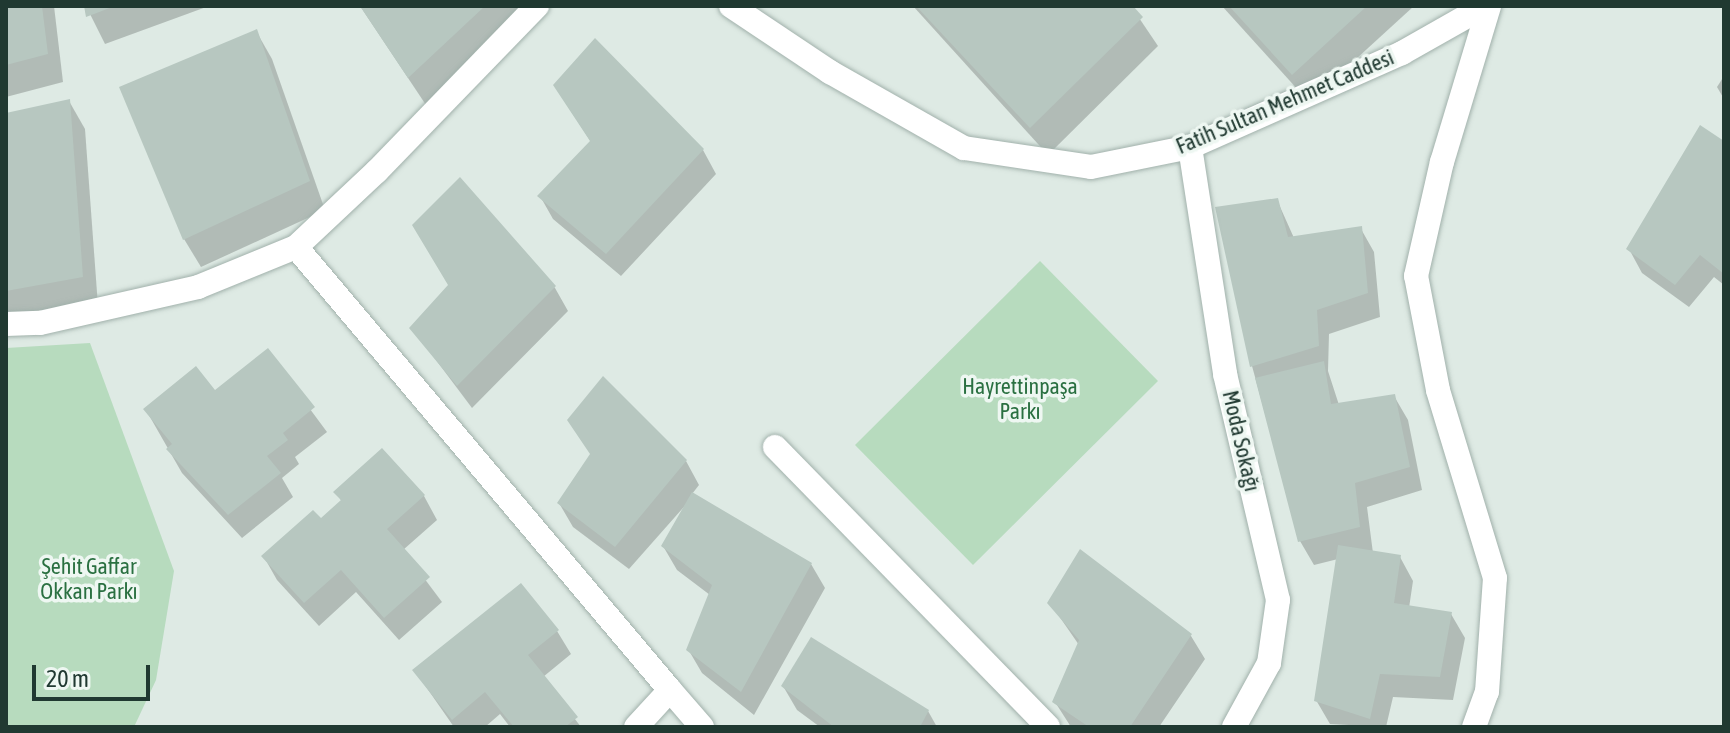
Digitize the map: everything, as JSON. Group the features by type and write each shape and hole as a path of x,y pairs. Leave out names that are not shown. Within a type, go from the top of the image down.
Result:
{"street":[{"path":"6,324 40,323 198,287 296,247 377,171 537,6"},
{"name":"Fatih Sultan Mehmet Caddesi","path":"731,6 830,72 964,148 1091,167 1190,147 1402,53 1487,6"},
{"path":"1474,727 1487,692 1495,578 1438,390 1416,276 1442,162 1487,6"},
{"name":"Moda Sokağı","path":"1190,147 1225,374 1278,600 1269,663 1234,727"},
{"path":"296,247 702,727"},
{"path":"775,447 1048,727"},
{"path":"636,727 670,690"}],"green space":[{"name":"Hayrettinpaşa Parkı","path":"1040,261 1158,381 973,565 855,445"},
{"name":"Şehit Gaffar Okkan Parkı","path":"90,343 174,571 156,680 134,727 6,727 6,348"}],"building":[{"path":"6,6 42,6 48,54 6,65"},
{"path":"84,6 115,6 86,17"},
{"path":"360,6 485,6 408,78"},
{"path":"916,6 1133,6 1143,17 1030,128"},
{"path":"1229,6 1367,6 1292,75"},
{"path":"257,29 310,181 183,240 119,87"},
{"path":"595,38 704,149 606,254 537,196 590,141 553,85"},
{"path":"70,99 83,277 6,291 6,113"},
{"path":"1700,125 1724,141 1724,274 1700,255 1675,285 1626,249"},
{"path":"460,177 556,286 457,386 409,328 448,285 412,225"},
{"path":"1278,198 1288,237 1362,226 1368,293 1317,310 1319,346 1250,367 1215,207"},
{"path":"268,348 315,407 283,433 288,440 267,456 281,473 228,515 166,449 172,444 143,409 196,366 215,390"},
{"path":"1324,361 1331,404 1395,394 1410,467 1355,483 1360,527 1298,542 1255,378"},
{"path":"603,376 687,460 615,547 557,503 590,454 567,420"},
{"path":"382,448 425,495 387,529 430,577 384,618 341,570 304,603 261,556 313,510 321,518 341,500 333,492"},
{"path":"692,492 812,563 741,692 686,650 712,585 661,546"},
{"path":"1338,545 1401,555 1394,603 1452,612 1440,677 1380,674 1370,719 1314,701"},
{"path":"1080,549 1192,634 1130,727 1089,727 1052,702 1079,640 1047,603"},
{"path":"521,583 559,630 528,655 578,717 565,727 514,727 485,692 452,720 412,670"},
{"path":"811,637 929,710 920,727 834,727 781,686"}]}
